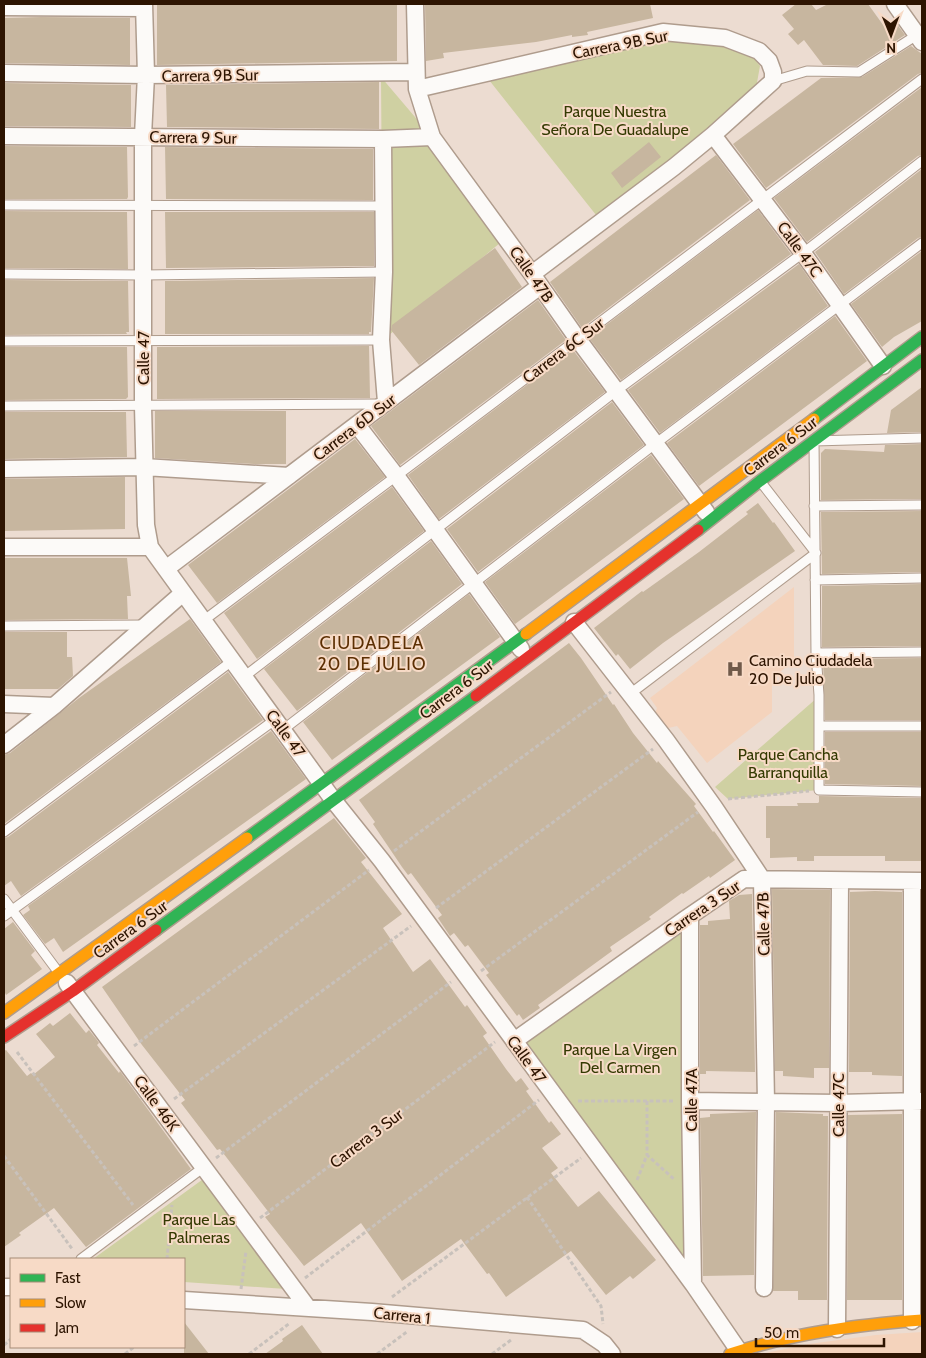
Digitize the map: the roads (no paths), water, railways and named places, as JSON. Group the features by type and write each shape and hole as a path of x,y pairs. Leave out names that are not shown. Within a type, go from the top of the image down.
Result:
{"street":[{"name":"Calle 47B","path":"415,4 418,90 432,137 577,338 712,520"},
{"path":"4,7 144,6"},
{"name":"Calle 47","path":"144,6 146,75 143,136 143,406 146,525 150,547 322,784 382,861 693,1284 737,1353"},
{"path":"901,6 920,39"},
{"name":"Carrera 9B Sur","path":"418,90 663,32 725,38 759,51 769,61 773,72 772,81"},
{"name":"Carrera 9B Sur","path":"4,73 146,75 416,72"},
{"name":"Carrera 6D Sur","path":"167,568 386,403 674,167 772,81"},
{"name":"Calle 47C","path":"713,134 803,253 883,366"},
{"name":"Carrera 9 Sur","path":"4,136 383,139 432,137"},
{"path":"383,139 384,272 382,340 386,403"},
{"name":"Carrera 6 Sur","path":"4,1013 322,784 701,505 922,338"},
{"name":"Carrera 6 Sur","path":"4,1036 73,991 334,800 712,520 760,481 922,360"},
{"path":"357,425 527,656"},
{"path":"4,469 144,467 290,476"},
{"path":"4,547 150,547"},
{"path":"4,745 54,706 182,593"},
{"name":"Calle 47B","path":"574,622 666,740 762,879 766,1102 764,1288"},
{"path":"4,704 54,706"},
{"name":"Carrera 3 Sur","path":"511,1037 744,879 917,881"},
{"name":"Calle 47C","path":"838,1329 840,881"},
{"path":"737,1353 803,1334 917,1321 917,881"},
{"name":"Calle 47A","path":"690,916 690,1101 693,1284"},
{"name":"Calle 46K","path":"59,973 308,1308"},
{"path":"690,1101 838,1103 917,1101"},
{"name":"Carrera 1","path":"185,1300 372,1312 583,1330 608,1349"}],"lane":[{"name":"Carrera 6D Sur","path":"772,81 807,71 859,72 920,39"},
{"name":"Carrera 6C Sur","path":"203,620 397,477 577,338 922,79"},
{"path":"245,676 616,391 803,253 922,161"},
{"path":"4,205 384,206"},
{"path":"4,916 280,724 474,584 922,242"},
{"path":"4,274 144,275 384,272"},
{"path":"4,341 382,340"},
{"path":"898,378 914,377"},
{"path":"4,406 386,403"},
{"path":"922,438 814,441 819,790 922,792"},
{"path":"760,481 816,553"},
{"path":"814,506 922,505"},
{"path":"630,694 816,553"},
{"path":"815,580 922,578"},
{"path":"4,626 146,625"},
{"path":"816,653 922,652"},
{"path":"4,832 232,661"},
{"path":"819,726 922,726"},
{"name":"Calle 46K","path":"4,899 59,973"},
{"path":"82,1258 204,1167"}],"place":[{"name":"Camino Ciudadela 20 De Julio","path":"735,669"}],"district":[{"name":"CIUDADELA 20 DE JULIO","path":"372,653"}],"park label":[{"name":"Parque Nuestra Señora De Guadalupe","path":"615,120"},
{"name":"Parque Cancha Barranquilla","path":"788,763"},
{"name":"Parque La Virgen Del Carmen","path":"620,1058"},
{"name":"Parque Las Palmeras","path":"199,1228"}]}
